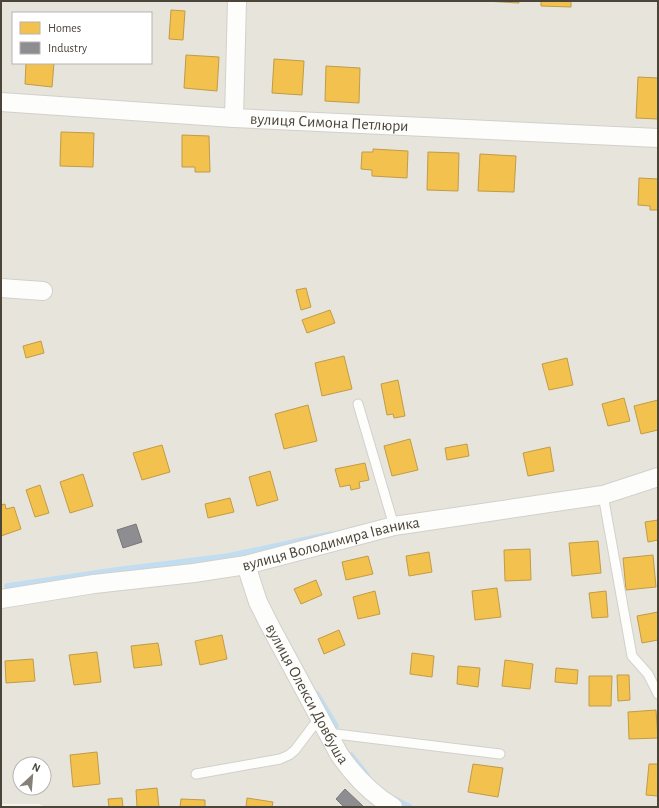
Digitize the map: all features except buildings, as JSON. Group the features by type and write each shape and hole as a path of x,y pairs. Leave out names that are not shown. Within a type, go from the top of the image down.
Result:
{"street":[{"path":"234,118 237,1"},
{"name":"вулиця Симона Петлюри","path":"1,102 234,118 658,138"},
{"path":"1,288 43,291"},
{"name":"вулиця Володимира Іваника","path":"1,599 94,584 194,573 246,564 394,526 602,495 658,477"},
{"name":"вулиця Олекси Довбуша","path":"246,564 258,602 339,754 353,773 377,797 393,807"}],"lane":[{"path":"358,404 394,526"},
{"path":"602,495 632,656 648,674 658,694"},
{"path":"196,774 289,755 324,725 500,754"}],"shaded area":[{"path":"1,1 658,1 658,807 46,807 39,804 1,804"}],"waterway":[{"path":"7,586 228,556 331,534"},
{"path":"317,694 336,726"},
{"path":"351,755 367,775"},
{"path":"395,799 410,807"}]}
